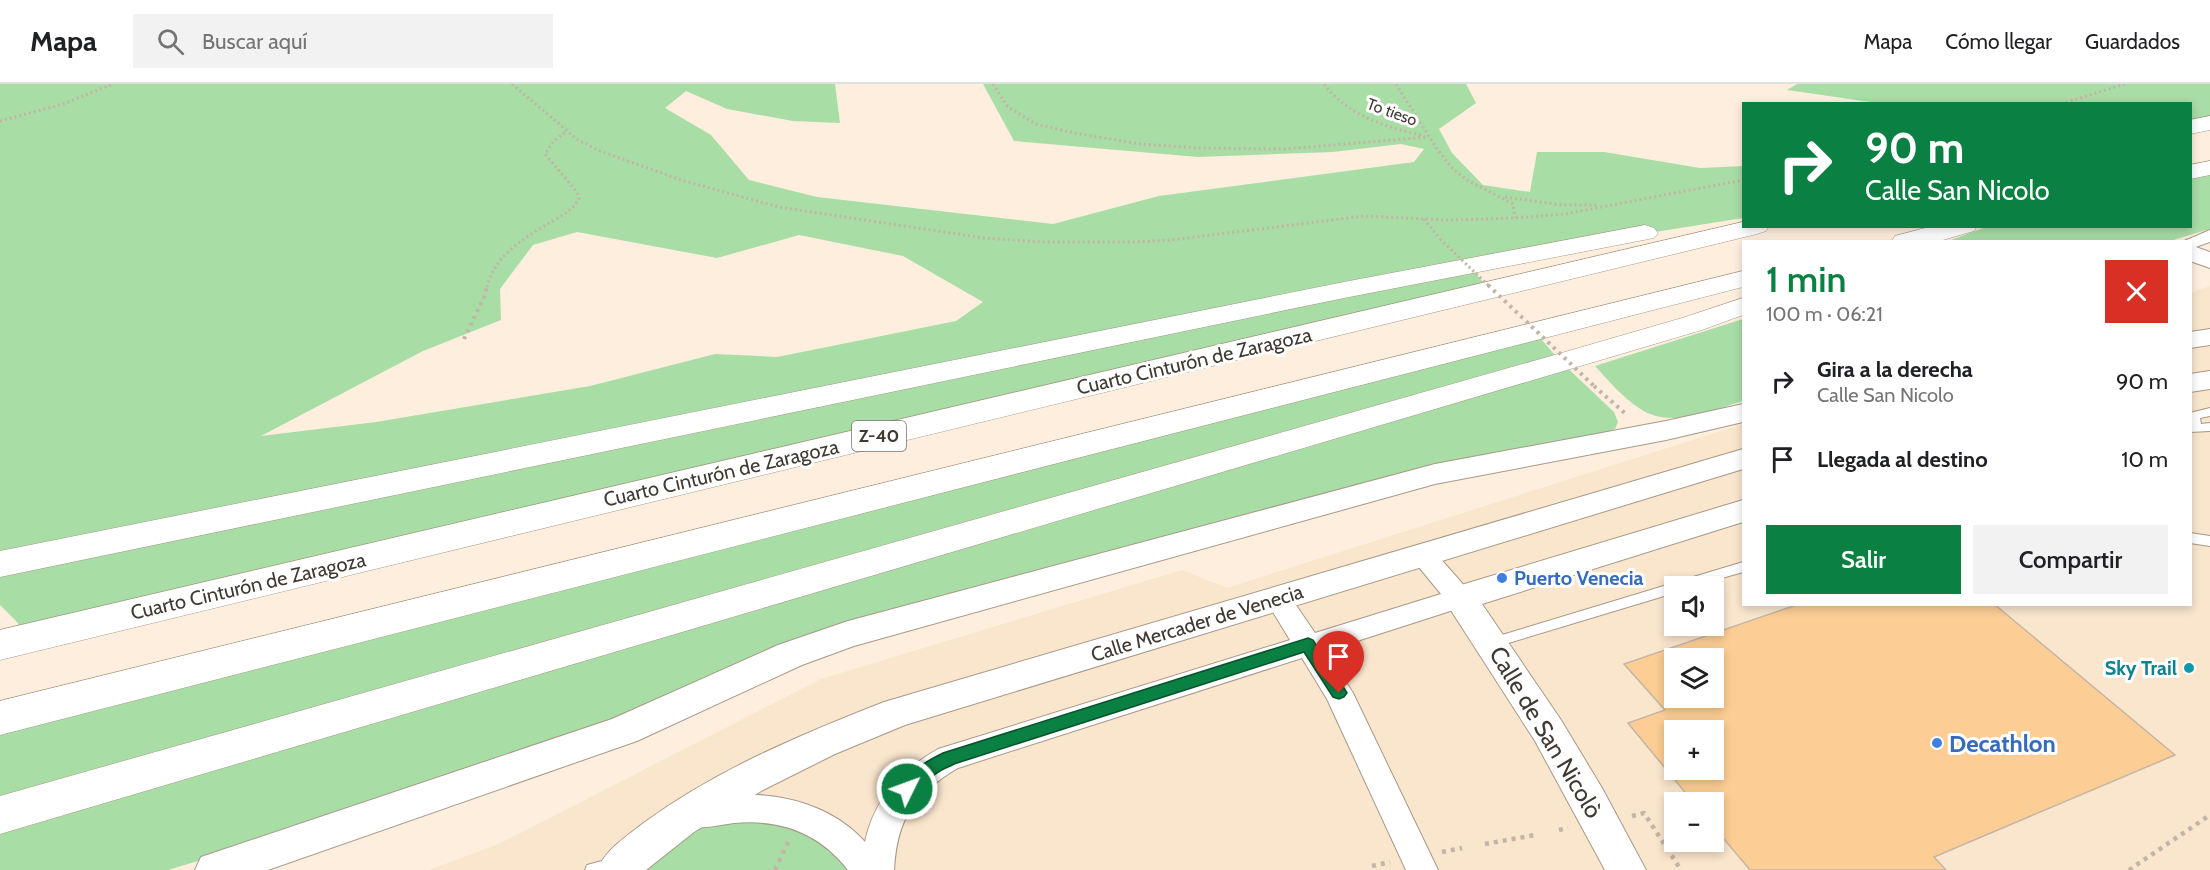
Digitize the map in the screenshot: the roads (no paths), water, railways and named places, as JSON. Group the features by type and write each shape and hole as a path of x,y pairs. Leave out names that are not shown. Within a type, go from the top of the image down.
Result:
{"highway":[{"path":"2192,127 2210,123"},
{"path":"2192,172 2210,168"},
{"path":"0,564 1344,290 1598,242 1742,218"},
{"name":"Cuarto Cinturón de Zaragoza","path":"0,645 1749,228"},
{"path":"1912,240 1957,228"},
{"path":"0,718 1742,279"},
{"path":"0,815 1542,368 1692,324 1742,306"},
{"path":"0,824 46,802"}],"street":[{"path":"2192,242 2210,236"},
{"path":"2192,253 2210,261"},
{"path":"2192,340 2210,337"},
{"path":"2192,382 2210,380"},
{"path":"215,870 624,730 790,655 848,634 1435,474 1650,436 1742,413"},
{"name":"Calle Mercader de Venecia","path":"612,867 668,827 782,759 897,713 1742,459"},
{"path":"878,870 882,832 888,817 907,789 930,768 950,758 1308,644 1742,511"},
{"path":"1422,555 1460,598"},
{"name":"Calle de San Nicolò","path":"1460,598 1492,643 1601,822 1626,870"},
{"path":"1278,599 1339,693 1428,862"},
{"name":"Calle Mercader de Venecia","path":"668,827 720,811 741,808 784,812 801,816 841,839 868,870"}],"lane":[{"path":"2210,412 2196,414 2193,428 2210,427"},
{"path":"2192,538 2210,541"},
{"path":"1713,576 1742,567"},
{"path":"1492,643 1664,591"}],"place":[{"name":"Puerto Venecia","path":"1502,578"},
{"name":"Sky Trail","path":"2189,668"},
{"name":"Decathlon","path":"1937,743"}]}
